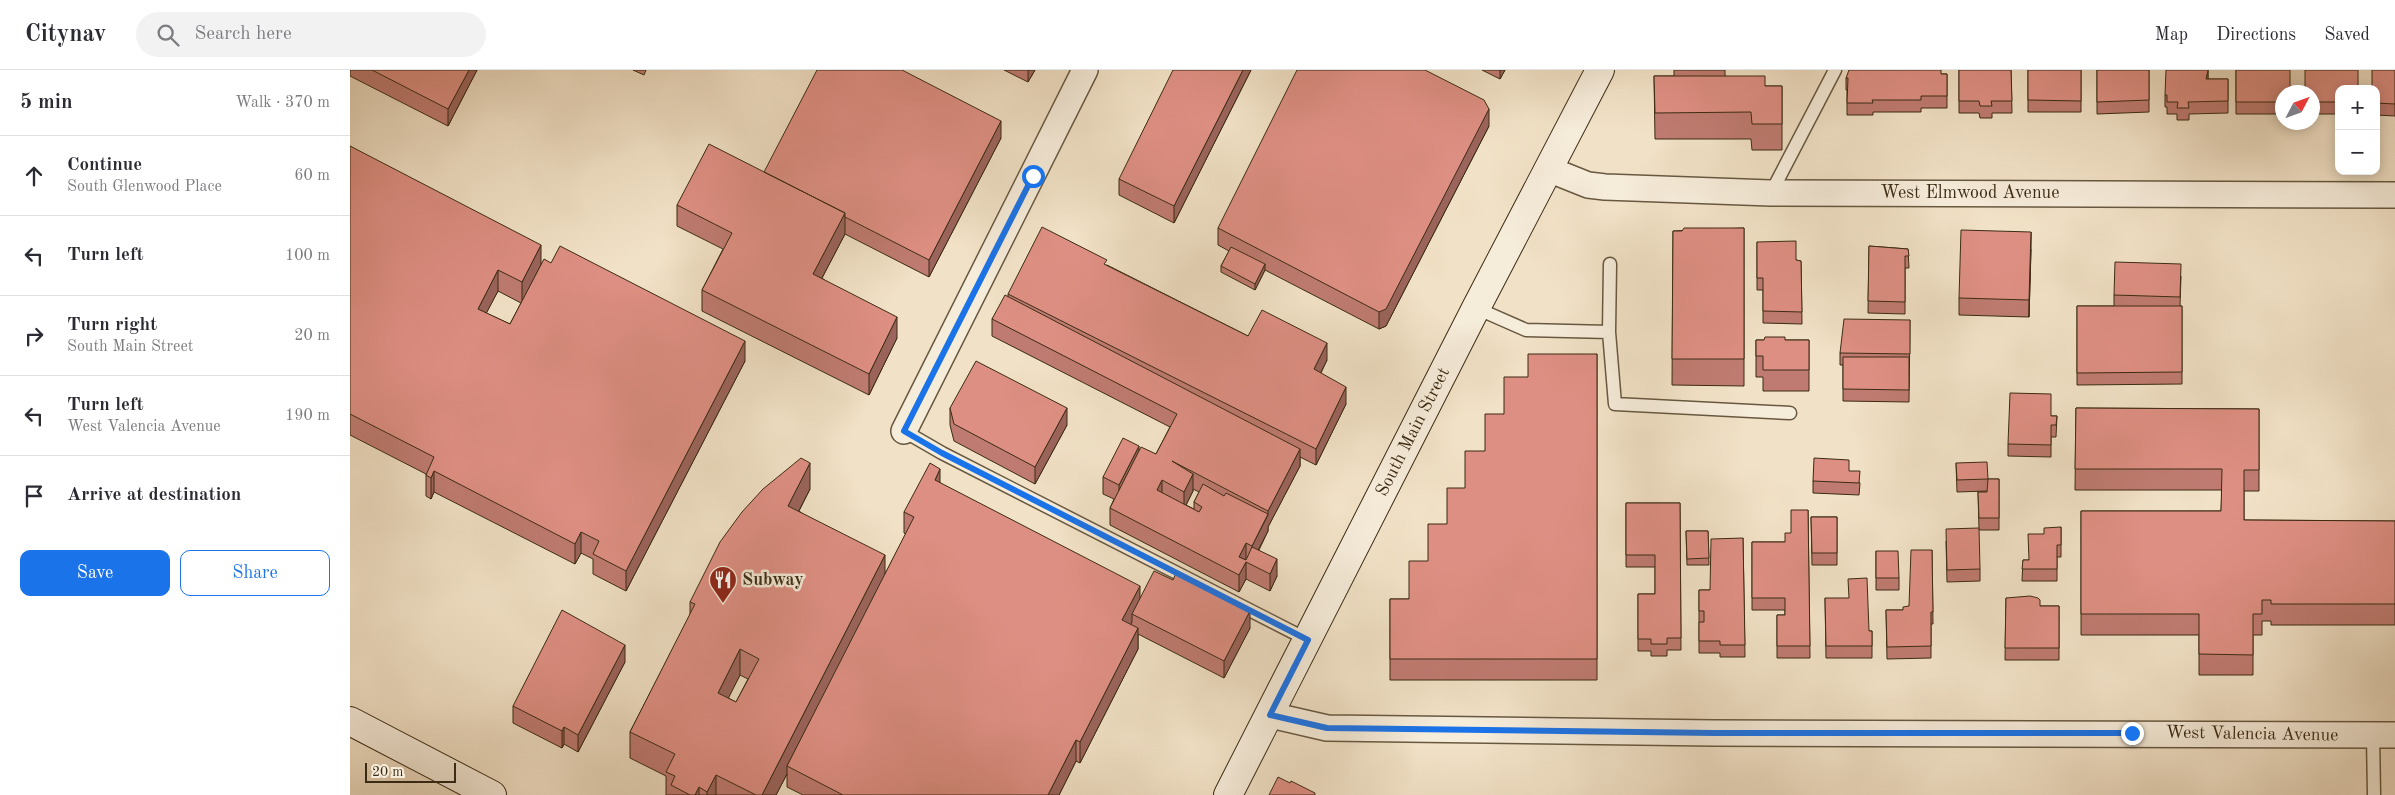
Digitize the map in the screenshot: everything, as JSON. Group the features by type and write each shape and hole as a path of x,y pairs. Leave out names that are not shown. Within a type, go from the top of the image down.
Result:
{"main road":[{"name":"South Main Street","path":"1228,795 1476,308 1600,70"},
{"path":"350,721 492,795"}],"street":[{"path":"904,431 1085,70"},
{"name":"West Elmwood Avenue","path":"1548,169 1588,185 1605,187 1771,193 2395,195"},
{"name":"West Valencia Avenue","path":"1270,715 1327,728 1714,733 2384,735"}],"lane":[{"path":"1771,193 1835,70"},
{"path":"1610,264 1609,332 1615,404 1790,413"},
{"path":"1476,308 1526,330 1609,332"},
{"path":"904,431 942,453 1308,640"},
{"path":"2374,795 2384,735"}],"building":[{"path":"372,70 469,70 448,109"},
{"path":"817,70 902,70 1001,121 929,260 845,217 845,213 764,172"},
{"path":"1173,70 1243,70 1174,206 1119,179"},
{"path":"1297,70 1425,70 1484,100 1489,109 1386,309 1379,312 1218,228"},
{"path":"1849,70 1941,70 1941,74 1947,74 1947,96 1921,96 1921,100 1872,100 1873,103 1847,103 1848,78 1846,78"},
{"path":"1959,70 2011,70 2012,101 1991,101 1992,106 1980,106 1979,101 1959,101"},
{"path":"2028,70 2081,70 2081,101 2028,100"},
{"path":"2097,70 2149,70 2149,100 2097,102"},
{"path":"2166,70 2208,70 2206,79 2228,79 2228,101 2188,102 2189,108 2177,108 2178,102 2167,102 2167,95 2165,95"},
{"path":"2236,70 2290,70 2290,85 2275,85 2275,102 2236,102"},
{"path":"2305,70 2358,70 2358,85 2335,85 2335,102 2320,102 2320,85 2305,85"},
{"path":"2372,70 2395,70 2395,104 2380,103 2380,85 2372,85"},
{"path":"1654,76 1765,76 1765,86 1782,86 1782,124 1752,124 1751,112 1655,113"},
{"path":"709,144 845,213 813,274 897,317 869,374 702,290 732,233 677,205"},
{"path":"350,146 541,245 522,282 498,270 478,309 510,324 544,259 551,263 560,246 745,341 626,571 593,554 599,541 581,532 575,544 434,471 431,478 426,475 434,457 350,414"},
{"path":"1042,227 1107,260 1104,264 1248,336 1262,310 1327,343 1314,369 1346,387 1316,449 1008,294"},
{"path":"1684,228 1744,228 1744,359 1672,359 1673,231 1682,231"},
{"path":"1961,230 2031,232 2029,300 1959,298"},
{"path":"1796,241 1796,260 1801,261 1802,312 1763,311 1763,278 1757,278 1757,242"},
{"path":"1869,246 1908,249 1909,256 1905,256 1905,302 1868,301"},
{"path":"1231,247 1265,264 1255,284 1221,266"},
{"path":"2115,262 2181,264 2180,297 2114,295"},
{"path":"1005,295 1300,449 1268,511 1172,461 1193,474 1184,492 1162,480 1157,490 1199,512 1202,507 1194,502 1203,484 1224,496 1226,493 1268,514 1252,546 1246,543 1239,557 1246,560 1252,547 1277,559 1270,574 1246,562 1239,575 1110,508 1141,447 1156,454 1177,414 992,319"},
{"path":"2077,306 2182,306 2182,372 2077,373"},
{"path":"1844,319 1910,320 1910,354 1840,353"},
{"path":"1765,337 1785,337 1785,340 1809,340 1809,370 1763,370 1763,356 1756,356 1756,340 1764,340"},
{"path":"1528,354 1597,354 1597,659 1390,659 1390,599 1409,599 1409,561 1428,561 1428,524 1447,524 1447,488 1465,488 1465,451 1485,451 1485,414 1504,414 1504,377 1528,377"},
{"path":"1843,357 1909,357 1909,390 1843,389"},
{"path":"976,361 1067,408 1035,467 954,424 950,408"},
{"path":"2010,393 2051,394 2051,416 2057,416 2056,425 2051,425 2051,445 2008,444"},
{"path":"2076,408 2259,409 2259,470 2244,470 2244,520 2395,521 2395,604 2271,604 2271,600 2262,600 2262,614 2253,614 2253,655 2199,654 2199,614 2081,614 2081,511 2221,511 2222,469 2075,469"},
{"path":"1123,438 1139,446 1119,485 1103,477"},
{"path":"801,458 810,463 788,506 885,555 762,795 756,795 716,775 707,792 699,787 695,795 690,795 671,785 675,776 666,772 675,754 630,732 695,604 690,602 720,542 742,512 763,489","holes":["740,649 759,659 736,702 718,693"]},
{"path":"1814,458 1849,460 1849,471 1860,471 1859,483 1813,481"},
{"path":"1987,462 1988,479 1957,480 1956,463"},
{"path":"930,463 940,469 935,480 1140,586 1122,620 1138,628 1080,742 1076,740 1048,795 843,795 787,766 914,517 904,512"},
{"path":"1988,479 1999,479 1999,518 1979,518 1978,492 1987,492"},
{"path":"1626,503 1680,503 1681,638 1667,638 1667,644 1651,644 1651,639 1638,639 1638,594 1655,594 1655,555 1626,555"},
{"path":"1791,510 1808,510 1810,646 1777,646 1777,615 1785,615 1785,598 1752,598 1752,542 1785,542 1785,533 1791,533"},
{"path":"1811,517 1837,517 1837,553 1812,553"},
{"path":"2061,527 2061,545 2057,545 2057,569 2022,569 2023,560 2029,560 2028,534 2044,534 2044,528"},
{"path":"1979,528 1980,569 1947,570 1946,529"},
{"path":"1686,531 1708,531 1709,558 1687,559"},
{"path":"1743,538 1745,645 1720,645 1720,641 1699,641 1699,622 1704,622 1704,611 1699,611 1699,590 1710,590 1711,539"},
{"path":"1911,550 1932,550 1933,612 1931,612 1931,646 1887,647 1886,610 1903,610 1903,607 1909,606"},
{"path":"1876,551 1898,551 1899,578 1876,578"},
{"path":"1154,571 1173,580 1176,573 1250,611 1224,661 1132,614"},
{"path":"1867,578 1869,631 1872,631 1872,646 1826,646 1825,598 1849,598 1848,579"},
{"path":"2030,596 2040,600 2040,606 2059,606 2059,648 2005,648 2006,598"},
{"path":"562,610 625,645 578,735 564,727 562,731 513,706"},
{"path":"1278,777 1290,783 1291,781 1315,793 1315,795 1269,795"}],"place":[{"name":"Subway","path":"723,604"}],"route":[{"path":"1033,176 904,431 942,453 1308,640 1270,715 1327,728 1714,733 2132,733"}]}
